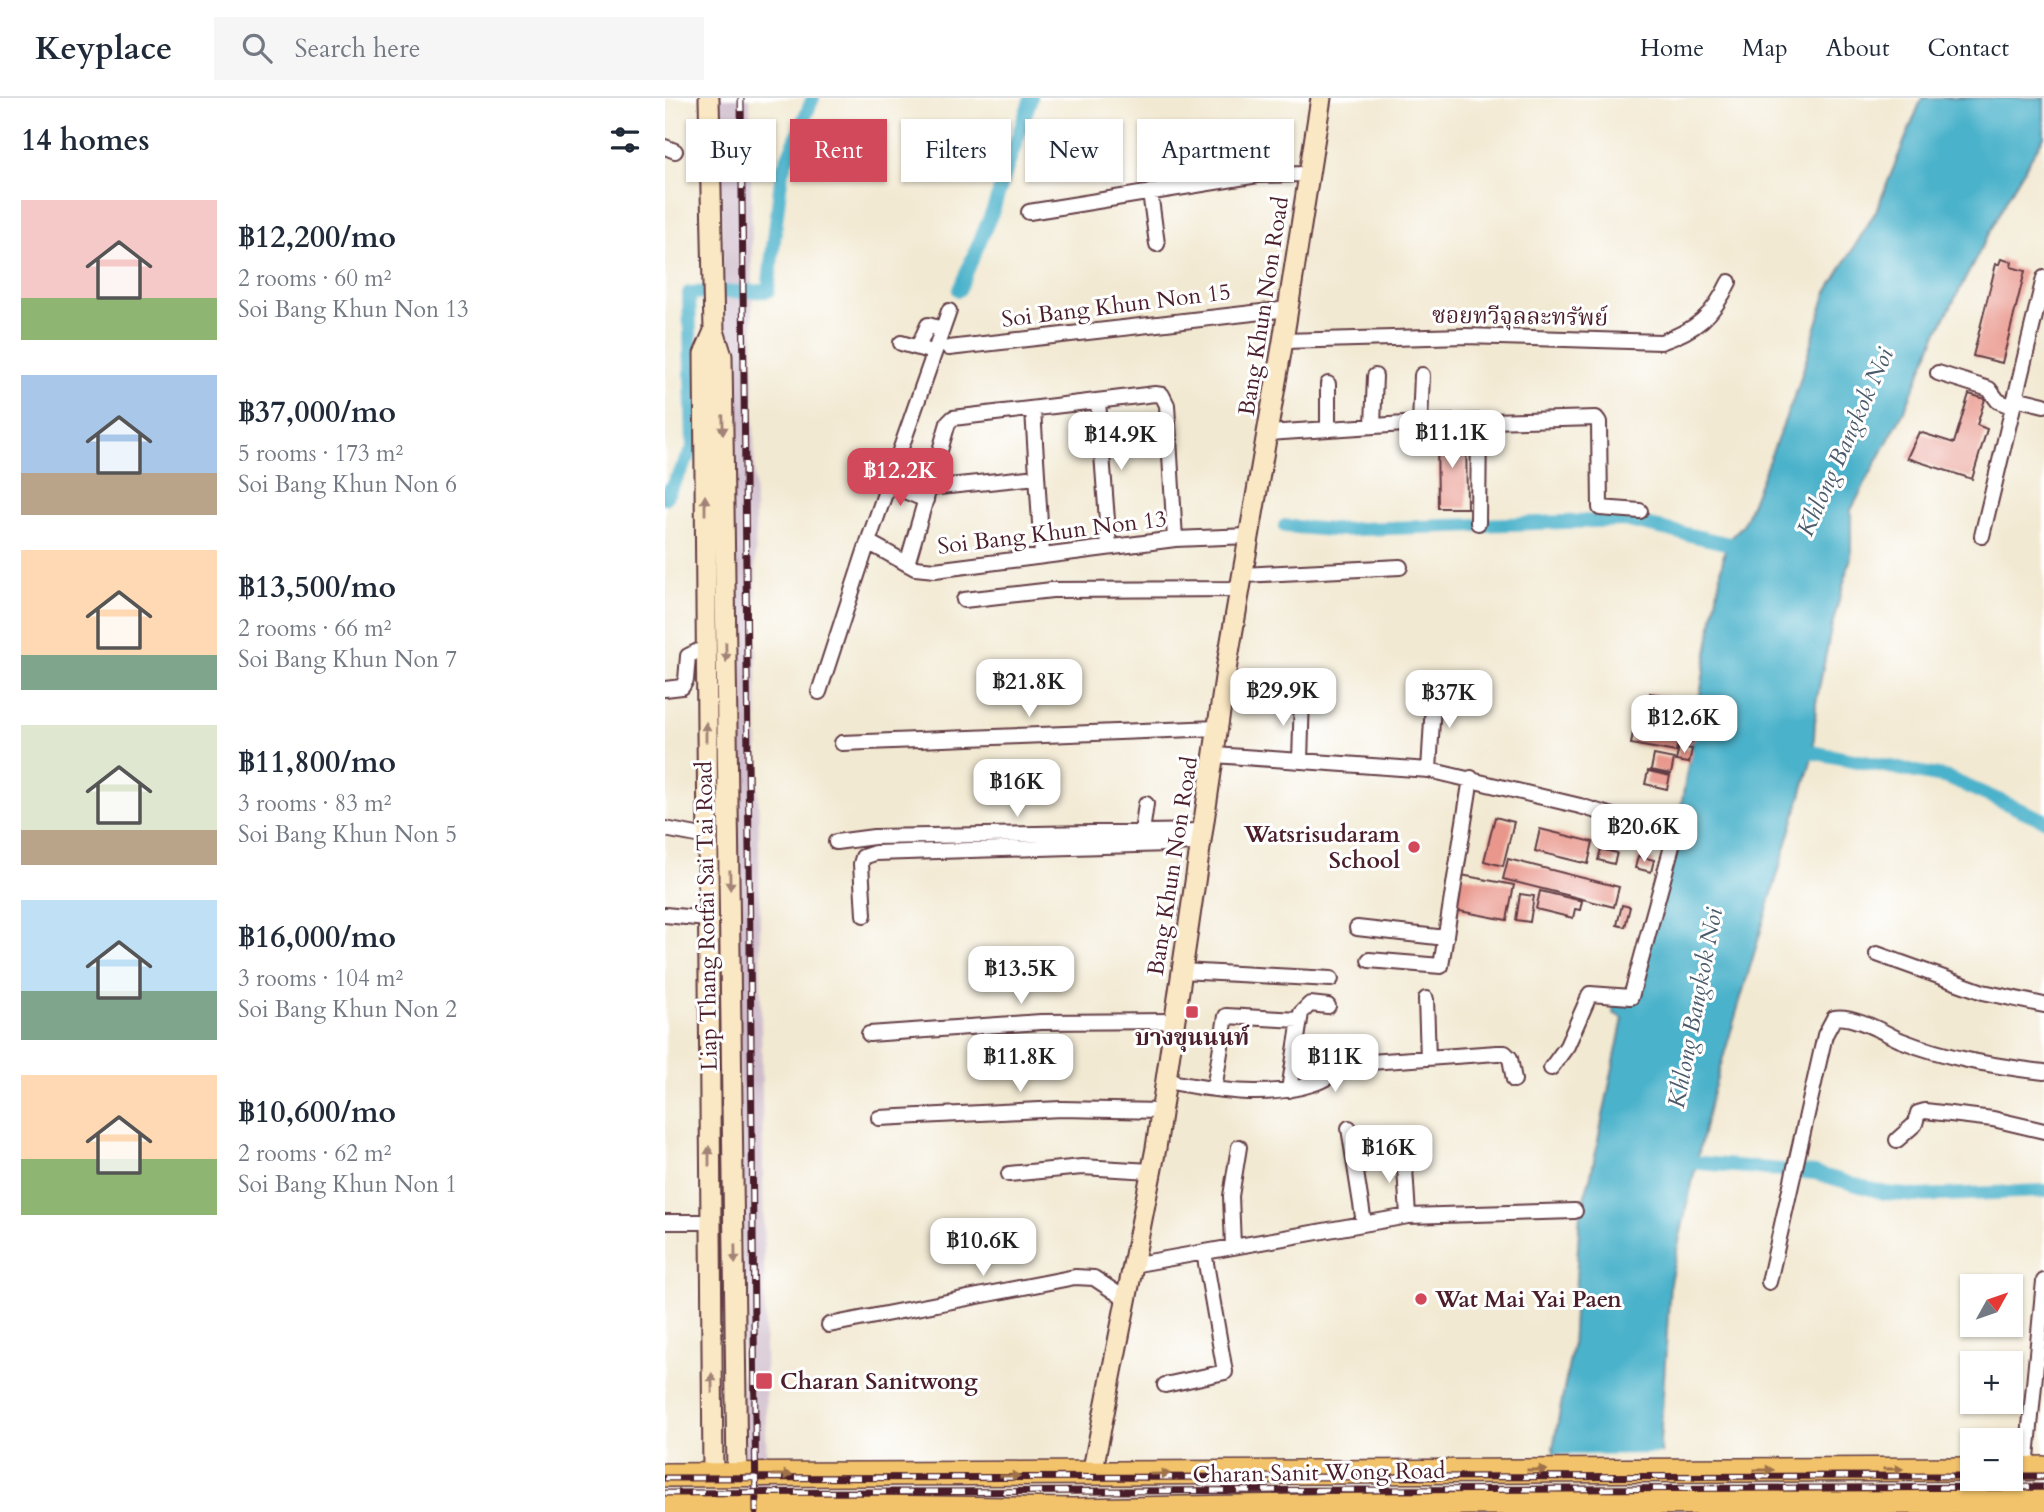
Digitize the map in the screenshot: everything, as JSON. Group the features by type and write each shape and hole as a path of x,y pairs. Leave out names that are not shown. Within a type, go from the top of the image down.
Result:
{"main road":[{"path":"709,98 713,355"},
{"name":"Bang Khun Non Road","path":"1092,1474 1162,1111 1241,582 1268,433 1321,98"},
{"name":"Liap Thang Rotfai Sai Tai Road","path":"713,355 706,652 713,1476"},
{"name":"Liap Thang Rotfai Sai Tai Road","path":"713,355 737,1475"},
{"path":"712,1426 719,1434 727,1436 736,1426"},
{"name":"Charan Sanit Wong Road","path":"665,1475 1092,1474 1469,1469 1960,1469"},
{"path":"1073,1511 1092,1474"},
{"name":"Charan Sanit Wong Road","path":"665,1504 713,1508 1073,1511 1467,1503 1826,1501 1958,1508 2044,1502"}],"street":[{"path":"1029,212 1258,175 1308,174"},
{"path":"1150,192 1157,244"},
{"path":"1982,536 2044,278"},
{"name":"ซอยทวีจุลละทรัพย์","path":"1283,341 1465,336 1661,342 1682,335 1716,309 1729,282"},
{"name":"Soi Bang Khun Non 15","path":"949,348 1288,309"},
{"path":"819,692 868,542 949,312"},
{"path":"918,348 927,325 942,329"},
{"path":"901,343 934,352"},
{"path":"1938,373 1989,389 1998,401 2044,405"},
{"path":"1420,423 1422,375"},
{"path":"1373,425 1375,376"},
{"path":"1328,384 1328,428"},
{"path":"907,565 948,423 953,418 1159,393 1165,398 1175,539"},
{"path":"1098,401 1109,547"},
{"path":"1033,410 1042,555"},
{"path":"1268,433 1373,425 1479,424 1596,418 1599,422 1600,508 1640,511"},
{"path":"1479,424 1479,523"},
{"path":"888,484 927,494 1037,477"},
{"name":"Soi Bang Khun Non 13","path":"868,542 907,565 935,570 1175,539 1249,536"},
{"path":"964,600 1052,590 1241,582 1400,567"},
{"path":"665,689 682,687 686,680 688,656 698,651 706,652"},
{"path":"1429,770 1434,688"},
{"path":"1300,761 1302,696"},
{"path":"842,743 1218,729"},
{"path":"1214,755 1429,770 1580,806 1675,835 1631,997 1590,994 1567,1046 1551,1068"},
{"path":"1369,960 1440,967 1471,778"},
{"path":"1142,832 1146,804"},
{"path":"665,829 707,837"},
{"path":"836,842 874,838 1142,832 1201,837"},
{"path":"864,915 861,864 867,855 1201,837"},
{"path":"665,915 707,919"},
{"path":"1357,928 1446,938"},
{"path":"1877,954 1983,992 2044,1005"},
{"path":"1181,971 1331,979"},
{"path":"1426,999 1428,1058"},
{"path":"1289,1090 1299,1020 1305,1006 1328,1006"},
{"path":"1214,1089 1226,1016 1299,1020"},
{"path":"1769,1282 1825,1035 1834,1018 1848,1019 1922,1048 1977,1064 2044,1072"},
{"path":"869,1034 1041,1023 1174,1021"},
{"path":"1166,1081 1214,1089 1289,1090 1315,1084 1345,1066 1356,1063 1505,1053 1510,1058 1514,1080"},
{"path":"879,1118 1061,1109 1162,1111"},
{"path":"1897,1140 1915,1124 1917,1113 1925,1111 1993,1119 2044,1131"},
{"path":"1349,1128 1364,1223"},
{"path":"1233,1246 1231,1196 1239,1147"},
{"path":"1404,1152 1408,1216"},
{"path":"1009,1174 1082,1167 1151,1171"},
{"path":"1132,1265 1408,1216 1574,1211"},
{"path":"665,1222 709,1222"},
{"path":"1165,1385 1225,1372 1204,1252"},
{"path":"829,1325 1075,1277 1094,1278 1124,1298"},
{"path":"2027,1468 2044,1280"}],"shaded area":[{"path":"719,98 750,98 750,119 719,119"},
{"path":"721,182 751,182 767,1512 744,1512 739,1078"}],"water":[{"name":"Khlong Bangkok Noi","path":"1922,98 2044,98 2044,136 2008,197 1936,335 1906,407 1851,510 1851,557 1831,629 1816,703 1813,755 1710,1102 1670,1282 1660,1443 1662,1458 1567,1512 1553,1448 1572,1347 1580,1212 1591,1175 1623,1018 1613,1013 1614,1000 1632,1002 1677,830 1726,542 1743,525 1798,387 1826,294 1876,211"}],"pier":[{"path":"1665,1454 1676,1512 1564,1512 1551,1455"}],"building":[{"path":"2001,259 2012,262 2011,267 2025,271 2002,363 1973,356 1996,264 1999,264"},
{"path":"1969,394 1985,399 1977,425 1987,429 1972,479 1907,458 1919,432 1954,443"},
{"path":"1437,431 1466,431 1467,508 1438,508"},
{"path":"1650,693 1685,699 1681,727 1646,721"},
{"path":"1634,727 1679,735 1676,752 1631,744"},
{"path":"1687,728 1695,736 1687,744 1679,736"},
{"path":"1679,747 1692,749 1689,763 1676,761"},
{"path":"1654,755 1674,759 1671,774 1651,770"},
{"path":"1648,771 1670,776 1667,789 1645,784"},
{"path":"1495,817 1514,822 1503,866 1484,861"},
{"path":"1540,829 1593,842 1588,864 1535,851"},
{"path":"1601,849 1617,853 1614,864 1598,860"},
{"path":"1638,856 1654,860 1651,872 1635,868"},
{"path":"1508,859 1619,887 1614,907 1503,879"},
{"path":"1461,875 1514,885 1507,920 1454,910"},
{"path":"1540,891 1582,901 1580,910 1575,909 1573,918 1536,909"},
{"path":"1520,894 1534,896 1530,922 1516,920"},
{"path":"1622,905 1630,907 1625,927 1617,925"}],"waterway":[{"path":"665,498 693,449 689,293 768,291 782,171 813,98"},
{"path":"959,290 993,210 1031,98"},
{"path":"1285,526 1331,530 1624,520 1743,547"},
{"path":"1795,749 1948,778 2044,820"},
{"path":"1678,1161 1815,1173 1885,1193 1917,1196 2044,1191"}],"railway":[{"path":"741,98 756,1512"},
{"path":"665,1478 1960,1476"},
{"path":"2023,1476 2044,1476"},
{"path":"665,1493 2044,1487"}],"place":[{"name":"Watsrisudaram School","path":"1414,847"},
{"name":"บางขุนนนท์","path":"1192,1012"},
{"name":"Wat Mai Yai Paen","path":"1421,1299"},
{"name":"Charan Sanitwong","path":"764,1381"}]}
